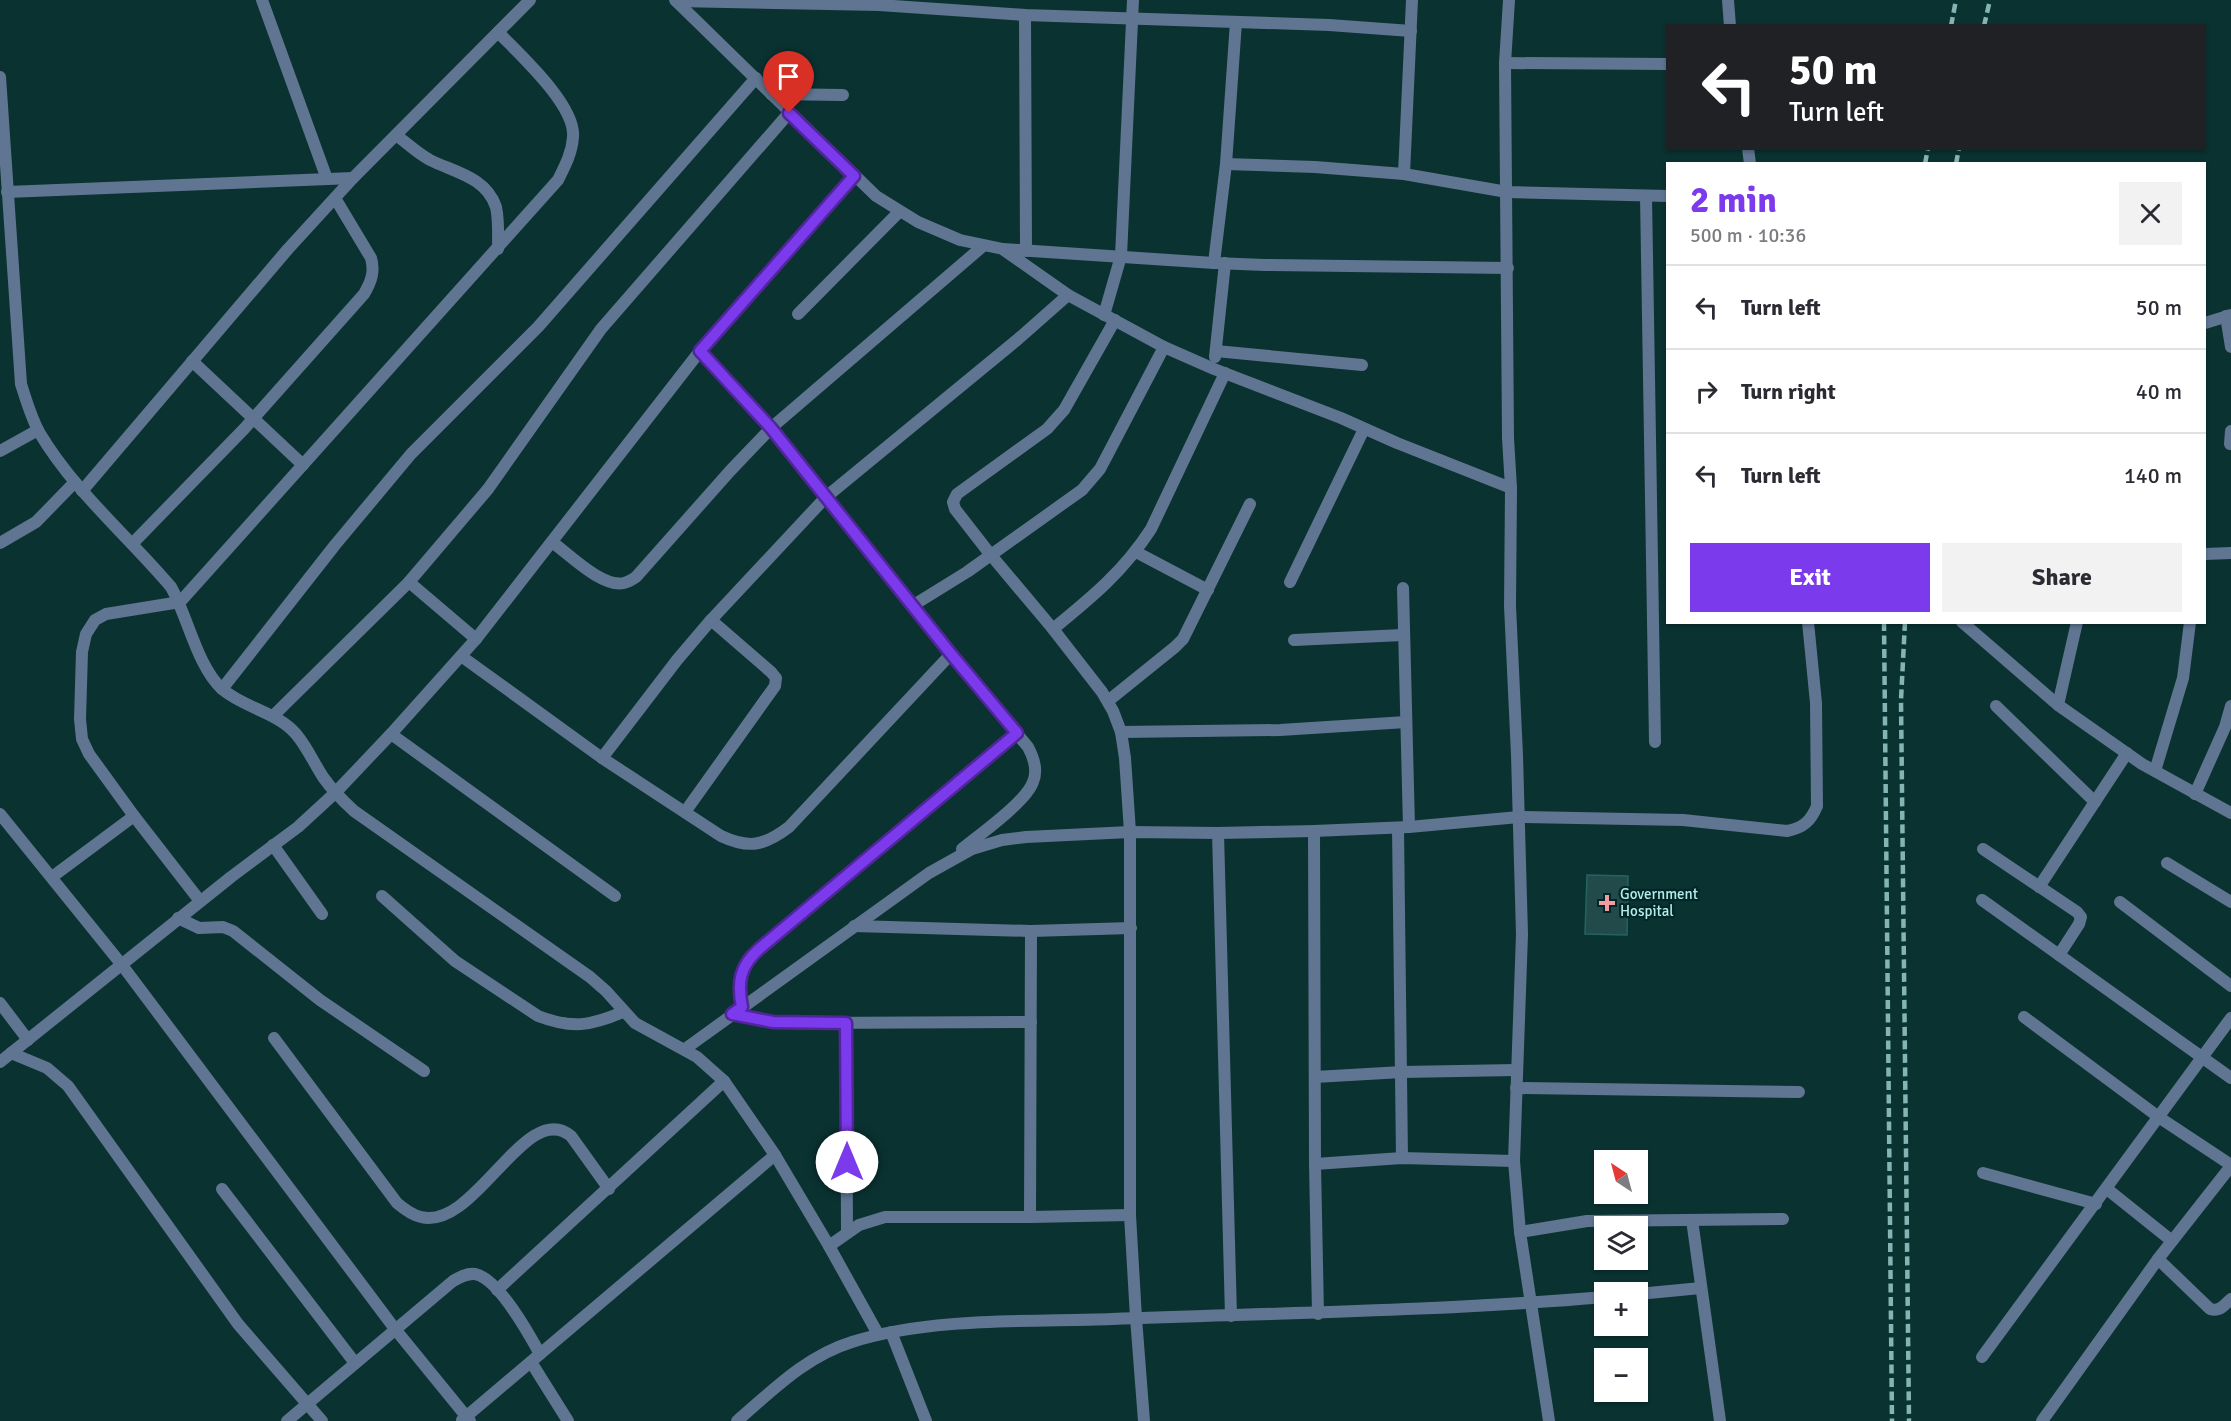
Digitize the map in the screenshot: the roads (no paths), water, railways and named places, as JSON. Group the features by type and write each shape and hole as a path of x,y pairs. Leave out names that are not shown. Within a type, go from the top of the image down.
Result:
{"street":[{"path":"262,0 327,179"},
{"path":"0,543 36,522 78,486 353,178 530,0"},
{"path":"1133,0 1121,256 1109,317 1065,410 1047,429 957,494 953,502 955,509 990,554 1053,629 1108,701 1120,732 1125,758 1130,832 1131,1215 1144,1421"},
{"path":"1404,174 1412,0"},
{"path":"1509,0 1505,63 1508,438 1511,488 1510,606 1522,934 1514,1161 1520,1232 1549,1421"},
{"path":"1728,0 1730,24"},
{"path":"676,1 879,5 1024,15 1329,25 1411,31"},
{"path":"676,1 876,196 899,212 940,233 982,246 1003,249 1220,263 1508,268"},
{"path":"1024,15 1026,251"},
{"path":"1053,629 1117,575 1136,552 1160,511 1220,371 1216,351 1220,263 1236,22"},
{"path":"200,901 134,816 89,754 82,739 80,719 86,634 95,620 106,614 180,602 558,180 570,156 574,134 566,110 551,89 498,32"},
{"path":"1505,63 1666,64"},
{"path":"0,77 7,192 4,221 21,384 38,430 78,486 171,587 180,602 204,662 222,688 255,709 273,716 295,733 335,793 366,820 590,977 606,991 634,1023 685,1049 708,1065 724,1081 775,1155 884,1333 926,1421"},
{"path":"222,688 335,544 411,454 538,327 756,78"},
{"path":"771,94 843,95"},
{"path":"273,716 410,582 488,489 601,329 789,113"},
{"path":"396,135 429,159 461,172 486,189 496,209 498,249"},
{"path":"1226,164 1304,166 1404,174 1507,192 1666,196"},
{"path":"0,1062 178,918 298,827 335,793 476,639 700,351 854,176"},
{"path":"7,192 353,178"},
{"path":"1646,195 1655,742"},
{"path":"132,544 253,418 364,294 370,283 373,266 371,258 335,198"},
{"path":"798,314 899,212"},
{"path":"552,542 598,578 611,583 624,583 630,580 645,568 771,428 982,246"},
{"path":"1003,249 1068,295 1164,346 1220,371 1511,488"},
{"path":"602,758 677,660 711,620 826,497 1017,340 1068,295"},
{"path":"2206,323 2229,315 2231,347"},
{"path":"912,606 967,572 1069,499 1092,479 1107,456 1164,346"},
{"path":"685,1049 854,926 951,859 1023,798 1033,784 1036,772 1034,759 1017,733 912,606 771,428 700,351"},
{"path":"1216,351 1362,365"},
{"path":"192,361 303,465"},
{"path":"1290,582 1364,429"},
{"path":"0,451 38,430"},
{"path":"2230,444 2231,431"},
{"path":"1108,701 1183,639 1250,504"},
{"path":"1136,552 1208,590"},
{"path":"2206,554 2231,553"},
{"path":"410,582 476,639"},
{"path":"1402,1158 1406,722 1403,588"},
{"path":"685,812 775,686 776,678 771,672 711,620"},
{"path":"951,859 972,849 1002,840 1026,837 1130,832 1314,831 1404,827 1519,817 1683,820 1787,831 1798,829 1813,816 1817,806 1816,703 1808,624"},
{"path":"1964,624 2058,705 2155,771 2231,813"},
{"path":"2058,705 2077,624"},
{"path":"2155,771 2183,678 2190,624"},
{"path":"1294,640 1403,635"},
{"path":"461,656 602,758 721,836 738,844 756,844 775,838 789,827 951,654"},
{"path":"1996,705 2095,802"},
{"path":"2195,794 2224,728 2231,706"},
{"path":"1120,732 1280,730 1406,722"},
{"path":"737,1010 742,968 749,958 1017,733"},
{"path":"391,734 615,896"},
{"path":"2039,887 2127,753"},
{"path":"0,814 122,965 395,1329 466,1419 775,1155"},
{"path":"52,878 134,816"},
{"path":"1314,831 1318,1314"},
{"path":"1218,833 1231,1316"},
{"path":"273,845 322,914"},
{"path":"1983,849 2077,912 2081,917 2059,955"},
{"path":"2167,863 2231,902"},
{"path":"382,896 455,961 538,1016 573,1025 587,1025 623,1012"},
{"path":"1982,900 2231,1078"},
{"path":"2120,902 2231,986"},
{"path":"178,918 199,928 223,927 233,931 320,1000 424,1071"},
{"path":"854,926 1032,931 1131,927"},
{"path":"1030,1217 1032,931"},
{"path":"0,1003 27,1040"},
{"path":"737,1010 773,1022 1031,1022"},
{"path":"2024,1017 2160,1118 2231,1165 2158,1259 2042,1421"},
{"path":"1982,1357 2160,1118 2231,1018"},
{"path":"846,1023 847,1232"},
{"path":"274,1038 397,1203 421,1218 436,1218 458,1208 532,1136 554,1127 572,1136 609,1189"},
{"path":"11,1053 48,1068 68,1086 238,1324 322,1421"},
{"path":"1315,1077 1402,1072 1516,1070"},
{"path":"497,1290 724,1081"},
{"path":"1516,1088 1799,1092"},
{"path":"1315,1164 1402,1158 1514,1161"},
{"path":"1983,1173 2096,1204"},
{"path":"222,1189 356,1363"},
{"path":"2107,1189 2172,1241"},
{"path":"829,1246 847,1232 872,1220 892,1216 1131,1215"},
{"path":"1520,1232 1587,1221 1783,1219"},
{"path":"1692,1220 1720,1421"},
{"path":"2158,1259 2210,1309 2221,1309 2231,1299"},
{"path":"287,1421 453,1281 464,1275 474,1274 485,1277 517,1315 568,1421"},
{"path":"1648,1293 1701,1288"},
{"path":"737,1421 798,1369 823,1354 849,1342 884,1333 971,1324 1318,1314 1594,1298"}],"railway":[{"path":"1951,24 1956,0"},
{"path":"1984,24 1990,0"},
{"path":"1925,162 1928,150"},
{"path":"1956,162 1959,150"},
{"path":"1884,624 1892,1421"},
{"path":"1905,624 1901,700 1909,1421"}],"place":[{"name":"Government Hospital","path":"1607,903"}]}
